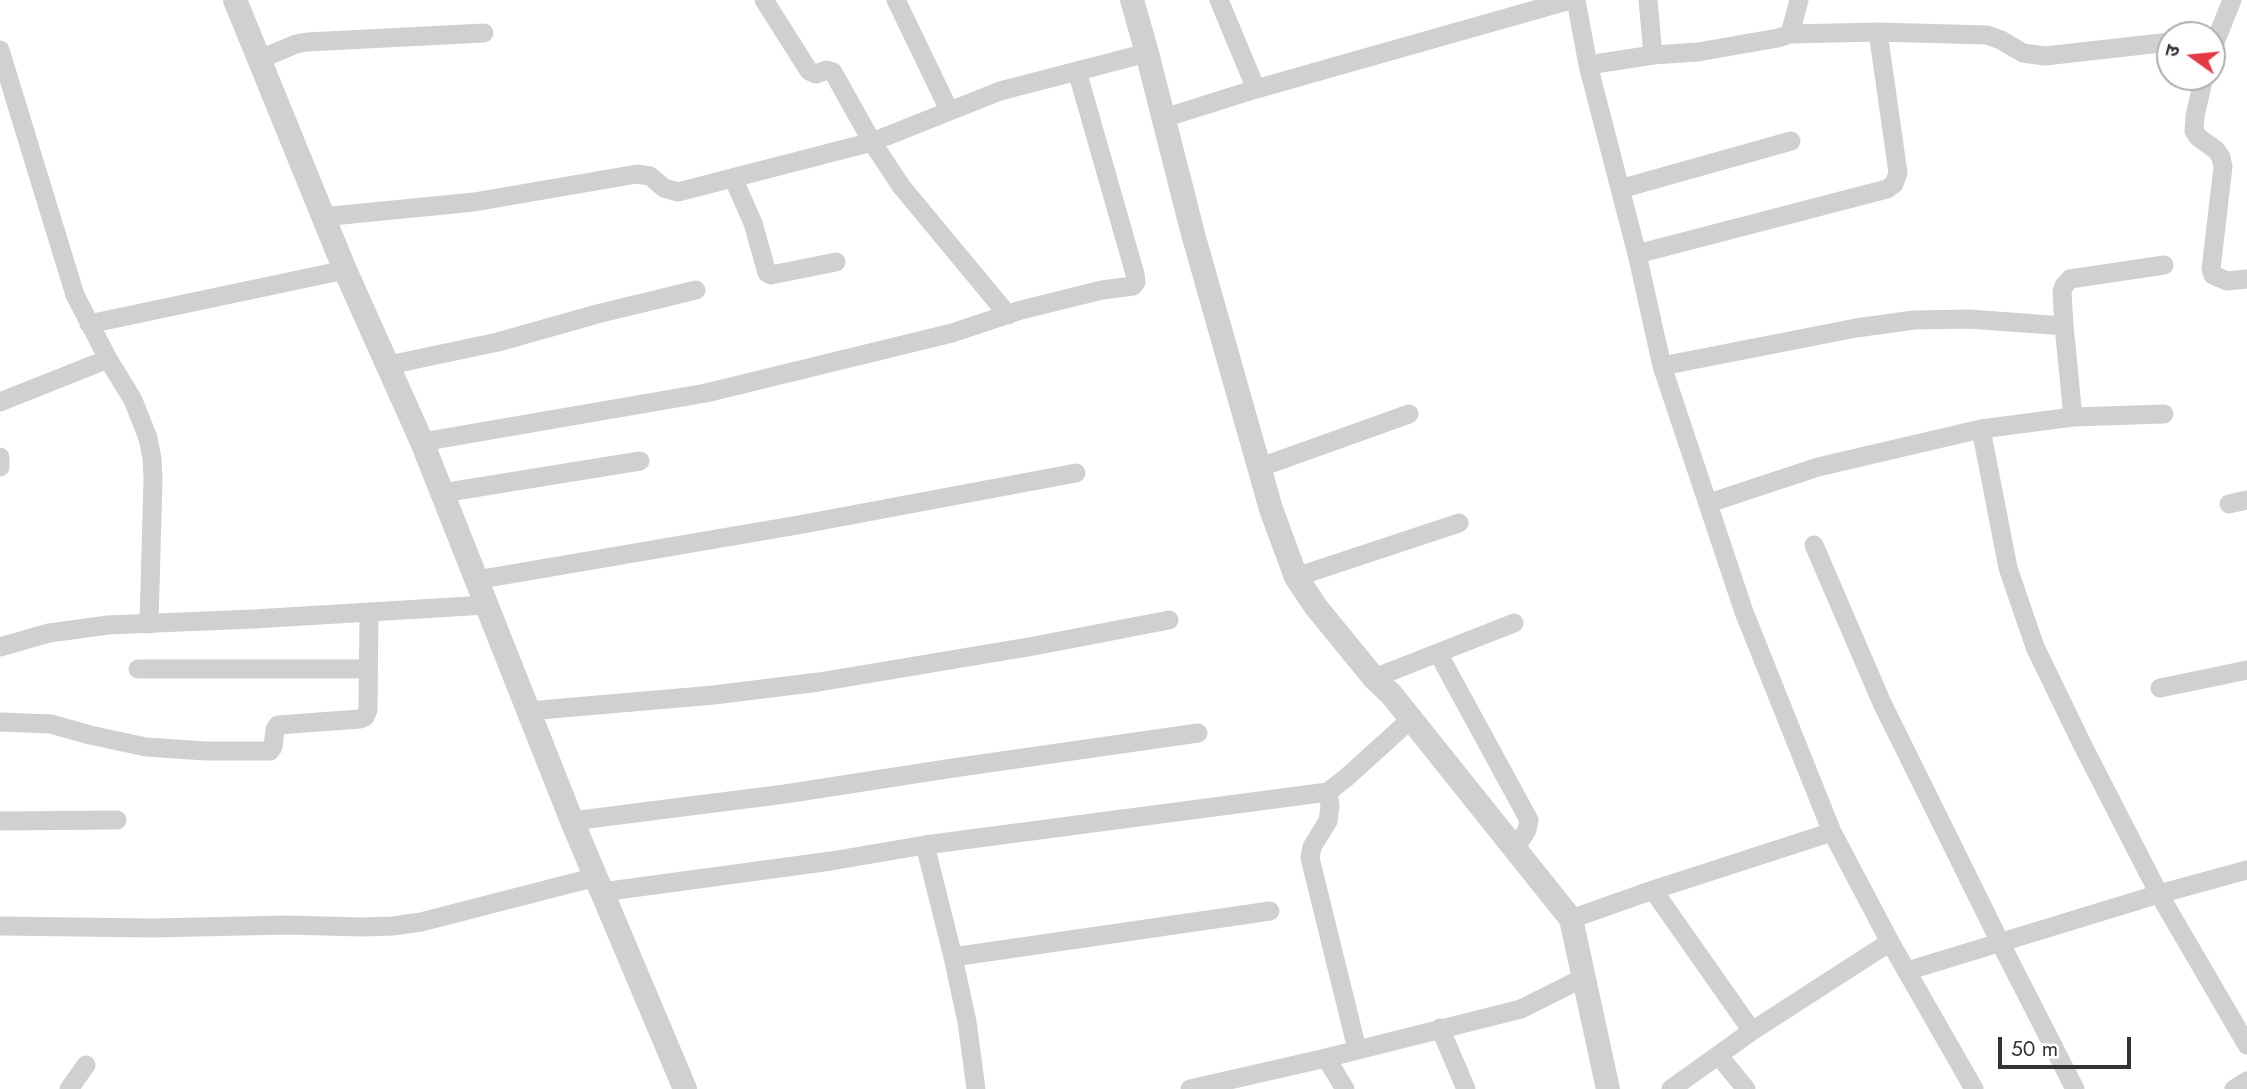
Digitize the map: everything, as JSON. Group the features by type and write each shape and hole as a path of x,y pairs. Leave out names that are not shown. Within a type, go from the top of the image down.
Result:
{"street":[{"path":"235,0 345,270 422,442 572,821 685,1089"},
{"path":"764,0 809,71 816,74 828,70 833,72 872,142 901,186 1008,315"},
{"path":"896,0 949,110"},
{"path":"1132,0 1193,234 1271,509 1296,577 1315,607 1374,678 1391,694 1571,919 1608,1089"},
{"path":"1220,0 1256,89"},
{"path":"1164,118 1256,89 1570,0"},
{"path":"1576,0 1588,65 1637,254 1662,366 1744,612 1832,832 1890,942 1974,1089"},
{"path":"1648,0 1653,55"},
{"path":"1790,34 1800,0"},
{"path":"2223,21 2232,0"},
{"path":"1588,65 1653,55 1698,52 1771,40 1790,34 1878,32 1987,35 2023,52 2045,56 2156,44"},
{"path":"1637,254 1887,189 1894,184 1898,173 1878,32"},
{"path":"258,60 307,42 484,33"},
{"path":"0,50 75,295 133,400 142,420 152,458 149,624"},
{"path":"323,217 474,202 637,174 650,176 664,188 678,192 872,142 1000,91 1147,53"},
{"path":"422,442 706,393 952,333 1102,290 1129,288 1136,282 1094,67"},
{"path":"2201,91 2194,131 2216,150 2221,157 2222,167 2211,269 2213,275 2227,281 2247,279"},
{"path":"1620,189 1791,141"},
{"path":"733,178 752,223 767,273 771,275 836,262"},
{"path":"2073,417 2064,326 2064,286 2070,279 2164,265"},
{"path":"89,324 345,270"},
{"path":"389,365 498,342 696,290"},
{"path":"1662,366 1856,328 1914,320 1969,319 2064,326"},
{"path":"0,402 108,359"},
{"path":"1261,467 1409,414"},
{"path":"1709,503 1818,467 1981,429 2073,417 2164,414"},
{"path":"1981,429 2008,568 2035,647 2082,746 2159,894 2247,1045"},
{"path":"0,457 0,467"},
{"path":"442,493 639,461"},
{"path":"475,580 1076,474"},
{"path":"1296,577 1459,523"},
{"path":"1814,545 1882,703 2075,1089"},
{"path":"0,647 71,629 486,605"},
{"path":"0,722 51,724 120,742 157,748 270,751 274,745 278,724 365,717 368,710 369,612"},
{"path":"528,711 714,695 819,682 1169,621"},
{"path":"1374,678 1514,623"},
{"path":"1437,653 1529,820 1527,830 1515,849"},
{"path":"138,669 368,669"},
{"path":"2160,688 2247,670"},
{"path":"1357,1049 1310,859 1312,847 1328,821 1337,785 1411,719"},
{"path":"572,821 785,794 1199,733"},
{"path":"0,926 393,926 599,885 831,861 1337,785"},
{"path":"0,821 117,821"},
{"path":"1571,919 1832,832"},
{"path":"925,845 967,1022 976,1089"},
{"path":"1907,971 2247,870"},
{"path":"1653,890 1752,1031"},
{"path":"953,957 1270,911"},
{"path":"1671,1089 1752,1031 1890,942"},
{"path":"1190,1089 1506,1013 1536,1003 1583,978"},
{"path":"1440,1028 1466,1089"},
{"path":"1718,1056 1746,1089"},
{"path":"1326,1058 1345,1089"},
{"path":"69,1089 86,1065"},
{"path":"2234,1089 2247,1081"}]}
